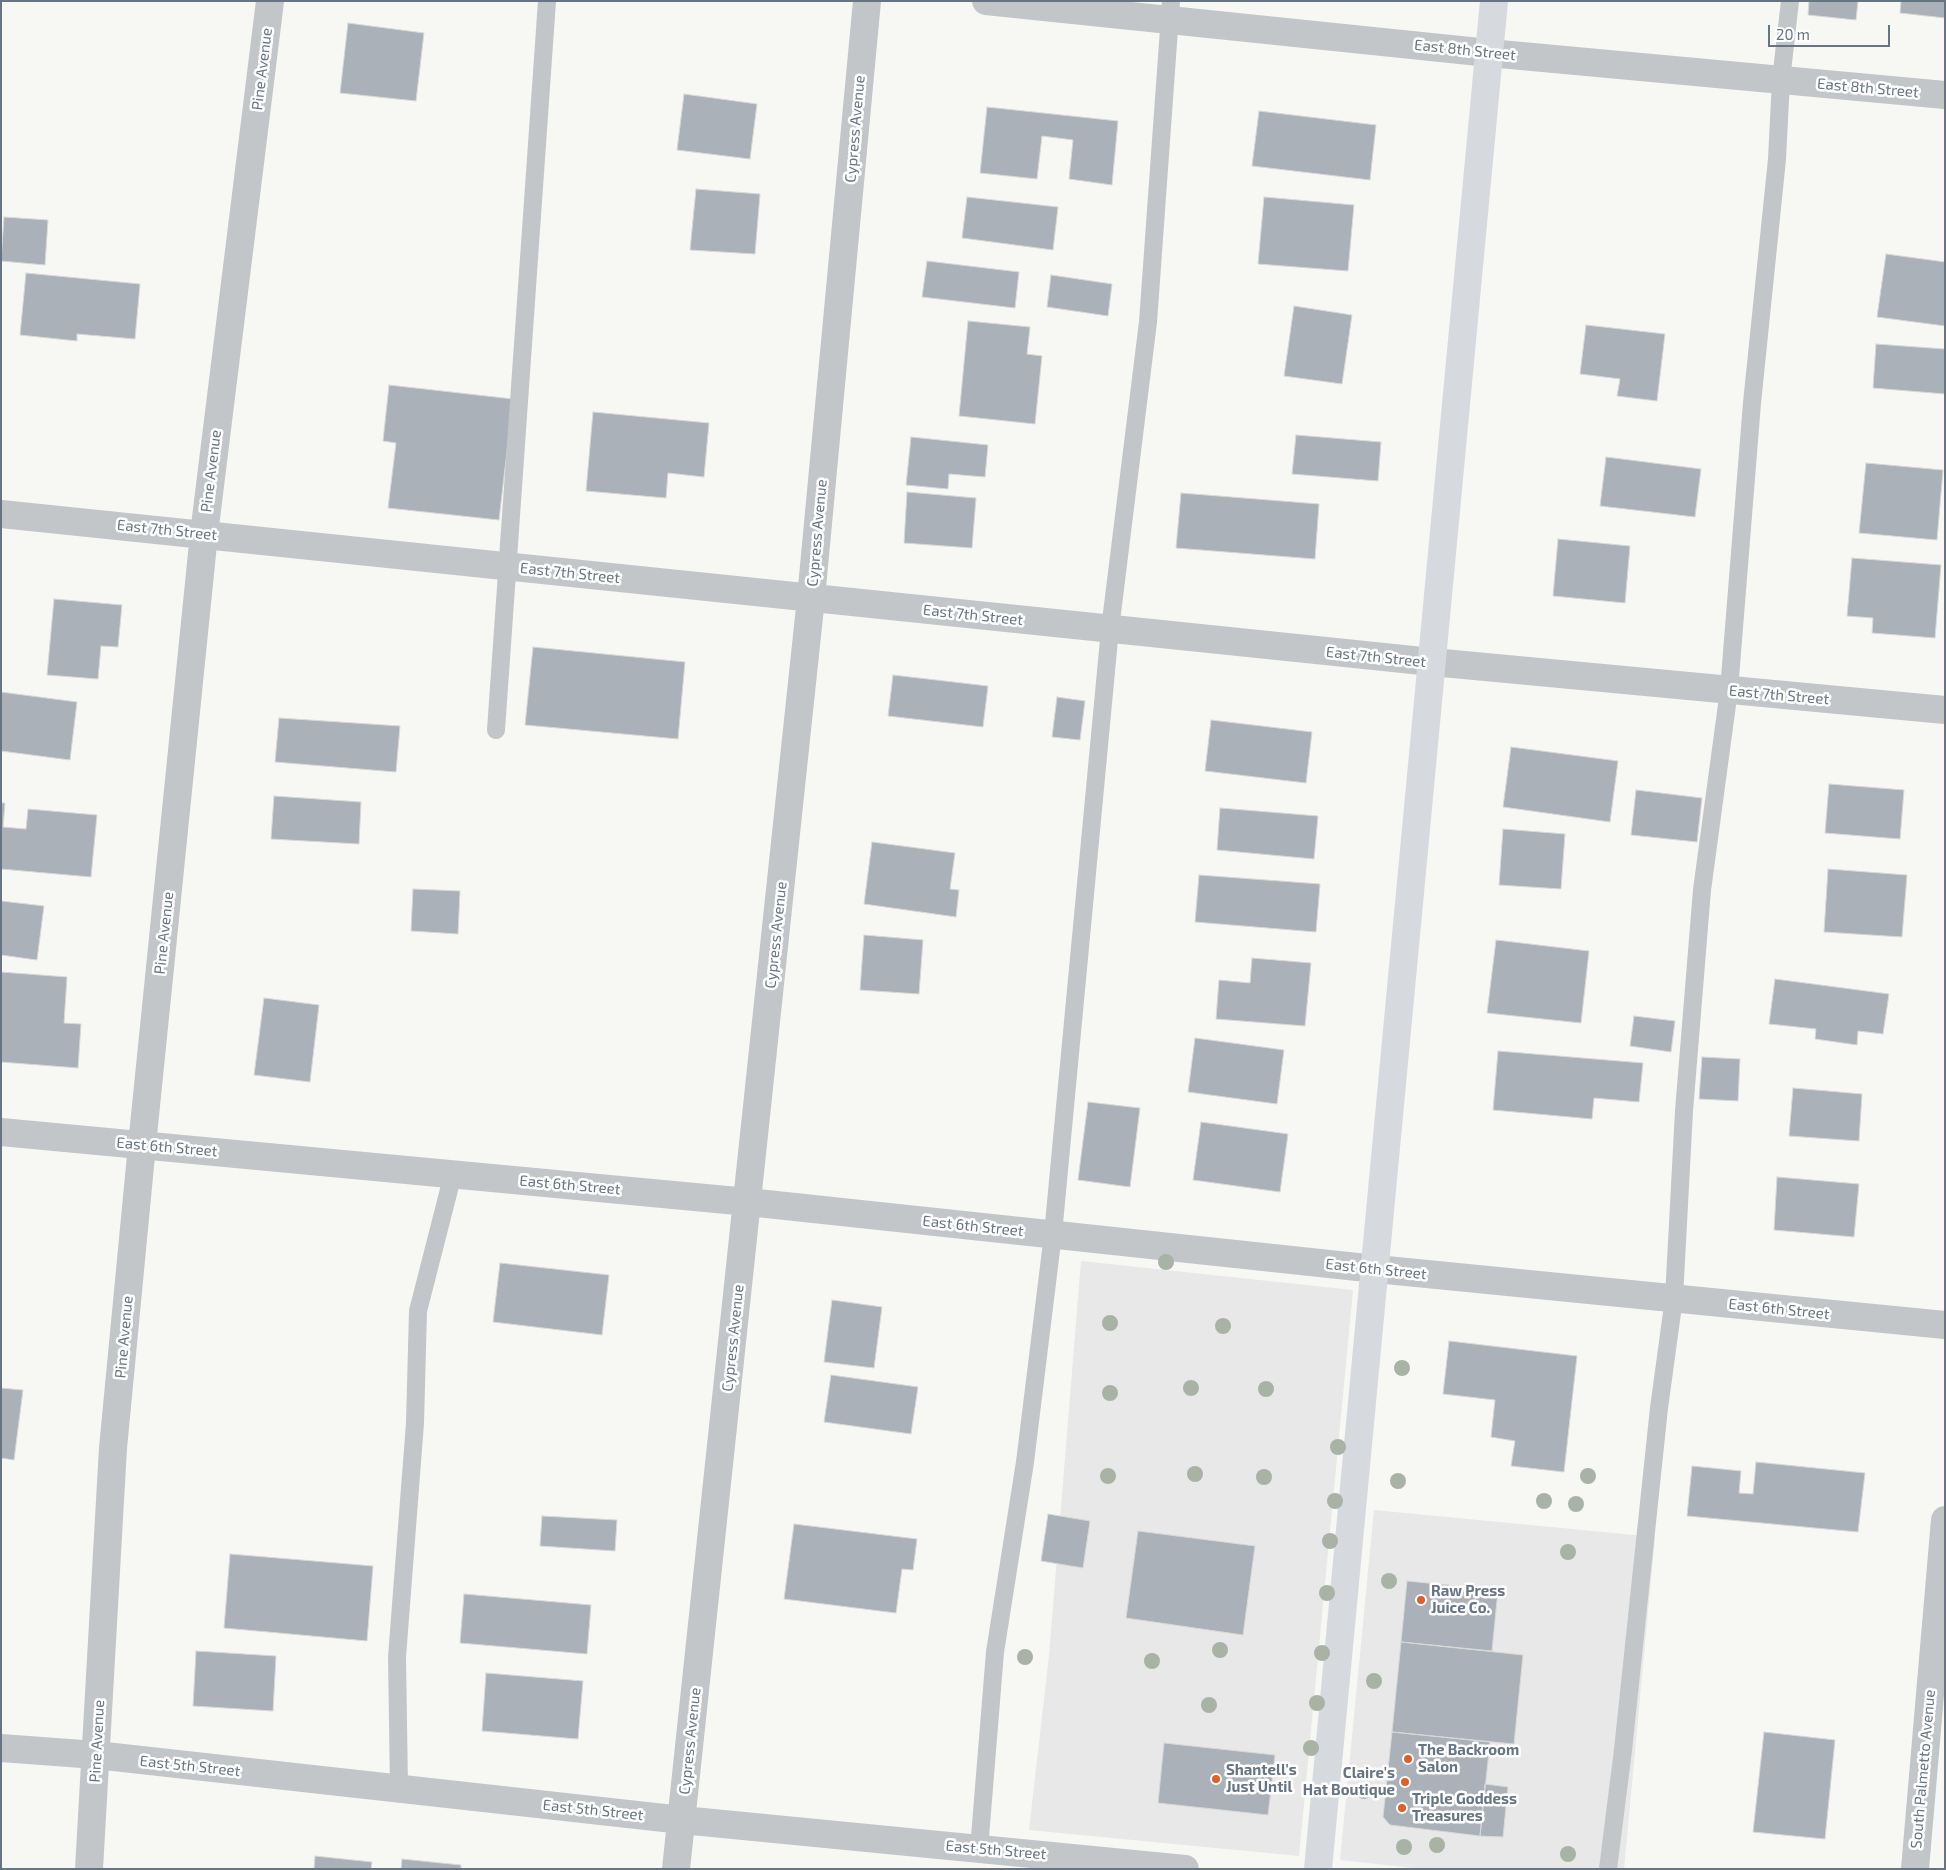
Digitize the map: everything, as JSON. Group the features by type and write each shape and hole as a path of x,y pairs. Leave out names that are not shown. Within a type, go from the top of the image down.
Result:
{"main road":[{"path":"1318,1869 1494,1"}],"street":[{"name":"Pine Avenue","path":"89,1869 114,1448 142,1145 204,534 270,1"},
{"name":"Cypress Avenue","path":"676,1869 811,598 867,1"},
{"name":"East 8th Street","path":"986,1 1170,11 1489,53 1945,95"},
{"name":"East 7th Street","path":"1,514 1432,662 1945,710"},
{"name":"East 6th Street","path":"1,1132 748,1202 1376,1269 1945,1325"},
{"name":"South Palmetto Avenue","path":"1914,1869 1945,1520"},
{"name":"East 5th Street","path":"1,1748 96,1755 682,1820 979,1849 1091,1864 1185,1869"}],"lane":[{"path":"496,730 548,1"},
{"path":"1608,1869 1625,1731 1659,1408 1674,1298 1684,1111 1702,890 1729,690 1752,403 1777,159 1790,1"},
{"path":"979,1849 995,1652 1025,1462 1053,1234 1110,629 1148,322 1170,11"},
{"path":"399,1788 396,1657 415,1423 418,1311 453,1174"}],"shaded area":[{"path":"1081,1261 1353,1290 1299,1856 1029,1830 1049,1656"},
{"path":"1374,1510 1655,1537 1624,1869 1423,1869 1340,1860"}],"building":[{"path":"1809,1 1858,1 1856,20 1808,15"},
{"path":"1901,1 1945,1 1945,18 1900,13"},
{"path":"348,23 424,33 416,101 340,93"},
{"path":"684,94 757,104 750,159 677,150"},
{"path":"987,107 1118,121 1112,185 1069,179 1073,140 1042,136 1037,179 980,173"},
{"path":"1259,111 1376,125 1370,180 1252,166"},
{"path":"696,189 760,194 755,254 690,250"},
{"path":"967,197 1058,207 1053,250 962,238"},
{"path":"1264,197 1354,205 1348,271 1258,264"},
{"path":"4,217 48,220 45,265 1,261"},
{"path":"1886,254 1945,262 1945,326 1877,317"},
{"path":"927,261 1019,272 1015,308 922,297"},
{"path":"26,273 140,284 135,339 77,334 77,341 20,335"},
{"path":"1051,275 1112,284 1108,316 1047,307"},
{"path":"1294,306 1352,315 1342,384 1284,376"},
{"path":"968,321 1030,327 1027,354 1042,356 1035,424 959,416"},
{"path":"1586,325 1665,334 1657,401 1617,396 1620,379 1580,374"},
{"path":"1876,344 1945,349 1945,394 1873,388"},
{"path":"389,385 513,399 499,520 388,508 396,443 383,441"},
{"path":"593,412 709,423 704,477 668,473 666,498 586,491"},
{"path":"1296,435 1381,442 1378,481 1292,474"},
{"path":"911,437 988,445 985,477 949,474 948,489 906,485"},
{"path":"1606,457 1701,469 1695,517 1600,506"},
{"path":"1866,463 1943,470 1937,540 1859,533"},
{"path":"907,492 976,498 972,548 904,543"},
{"path":"1181,493 1319,504 1315,559 1176,548"},
{"path":"1558,539 1630,546 1625,603 1553,596"},
{"path":"1852,558 1941,565 1935,638 1872,633 1873,618 1847,616"},
{"path":"54,599 122,605 118,647 101,646 98,679 47,675"},
{"path":"533,647 685,662 678,739 525,725"},
{"path":"893,675 988,686 983,727 888,716"},
{"path":"1,692 77,702 70,760 1,751"},
{"path":"1057,697 1085,701 1080,740 1052,737"},
{"path":"279,718 400,726 396,772 275,762"},
{"path":"1211,720 1312,732 1306,783 1205,771"},
{"path":"1511,747 1618,761 1610,822 1503,807"},
{"path":"1829,784 1904,790 1900,839 1825,833"},
{"path":"1636,790 1702,798 1697,842 1631,835"},
{"path":"274,796 361,802 359,844 271,839"},
{"path":"1,803 5,803 3,827 26,829 28,809 97,815 91,877 1,869"},
{"path":"1220,808 1318,816 1314,859 1217,850"},
{"path":"1503,829 1565,834 1561,889 1499,885"},
{"path":"872,842 955,853 950,889 959,890 956,917 864,904"},
{"path":"1828,869 1907,875 1902,937 1824,932"},
{"path":"1199,875 1320,884 1316,932 1195,922"},
{"path":"413,889 460,891 458,934 411,931"},
{"path":"1,901 44,906 37,960 1,955"},
{"path":"864,935 923,940 919,994 860,990"},
{"path":"1496,940 1589,951 1581,1023 1487,1013"},
{"path":"1252,958 1311,963 1305,1026 1216,1019 1219,980 1250,983"},
{"path":"1,972 67,977 64,1023 81,1024 78,1068 1,1062"},
{"path":"1775,979 1889,994 1883,1034 1858,1031 1857,1045 1815,1039 1816,1029 1769,1024"},
{"path":"264,998 319,1005 310,1082 254,1075"},
{"path":"1634,1016 1675,1021 1671,1052 1630,1046"},
{"path":"1195,1038 1284,1050 1277,1104 1188,1092"},
{"path":"1498,1051 1643,1063 1639,1102 1594,1098 1592,1119 1493,1110"},
{"path":"1702,1057 1740,1059 1738,1101 1699,1099"},
{"path":"1793,1088 1862,1094 1859,1141 1789,1136"},
{"path":"1088,1102 1140,1108 1130,1187 1078,1180"},
{"path":"1201,1122 1288,1134 1280,1192 1193,1180"},
{"path":"1777,1177 1859,1184 1854,1237 1774,1230"},
{"path":"500,1263 609,1275 602,1335 493,1322"},
{"path":"832,1300 882,1307 874,1368 824,1362"},
{"path":"1449,1341 1577,1356 1564,1472 1511,1466 1515,1441 1491,1437 1495,1400 1443,1394"},
{"path":"831,1375 918,1387 911,1434 824,1422"},
{"path":"1,1388 23,1390 14,1460 1,1458"},
{"path":"1756,1462 1865,1473 1858,1532 1687,1516 1692,1466 1741,1471 1739,1493 1753,1494"},
{"path":"1048,1514 1090,1521 1083,1568 1041,1561"},
{"path":"542,1516 617,1520 615,1551 540,1546"},
{"path":"794,1524 917,1539 913,1570 902,1569 896,1613 784,1599"},
{"path":"1138,1531 1255,1546 1243,1635 1126,1618"},
{"path":"230,1554 373,1566 367,1641 224,1628"},
{"path":"1407,1581 1498,1590 1492,1651 1401,1642"},
{"path":"464,1594 591,1605 587,1654 460,1643"},
{"path":"1401,1642 1523,1655 1514,1744 1392,1732"},
{"path":"196,1651 276,1656 273,1711 193,1706"},
{"path":"486,1673 583,1681 578,1739 482,1731"},
{"path":"1392,1732 1490,1742 1480,1836 1390,1825 1383,1817"},
{"path":"1764,1732 1835,1740 1825,1839 1753,1832"},
{"name":"Shantell's Just Until","path":"1164,1743 1275,1755 1268,1815 1158,1803"},
{"path":"1485,1784 1508,1787 1503,1837 1480,1836"},
{"path":"315,1856 372,1862 371,1869 314,1869"},
{"path":"402,1859 461,1865 461,1869 401,1869"}],"place":[{"name":"Raw Press Juice Co.","path":"1421,1600"},
{"name":"The Backroom Salon","path":"1408,1759"},
{"name":"Shantell's Just Until","path":"1216,1779"},
{"name":"Claire's Hat Boutique","path":"1405,1782"},
{"name":"Triple Goddess Treasures","path":"1402,1808"}]}
